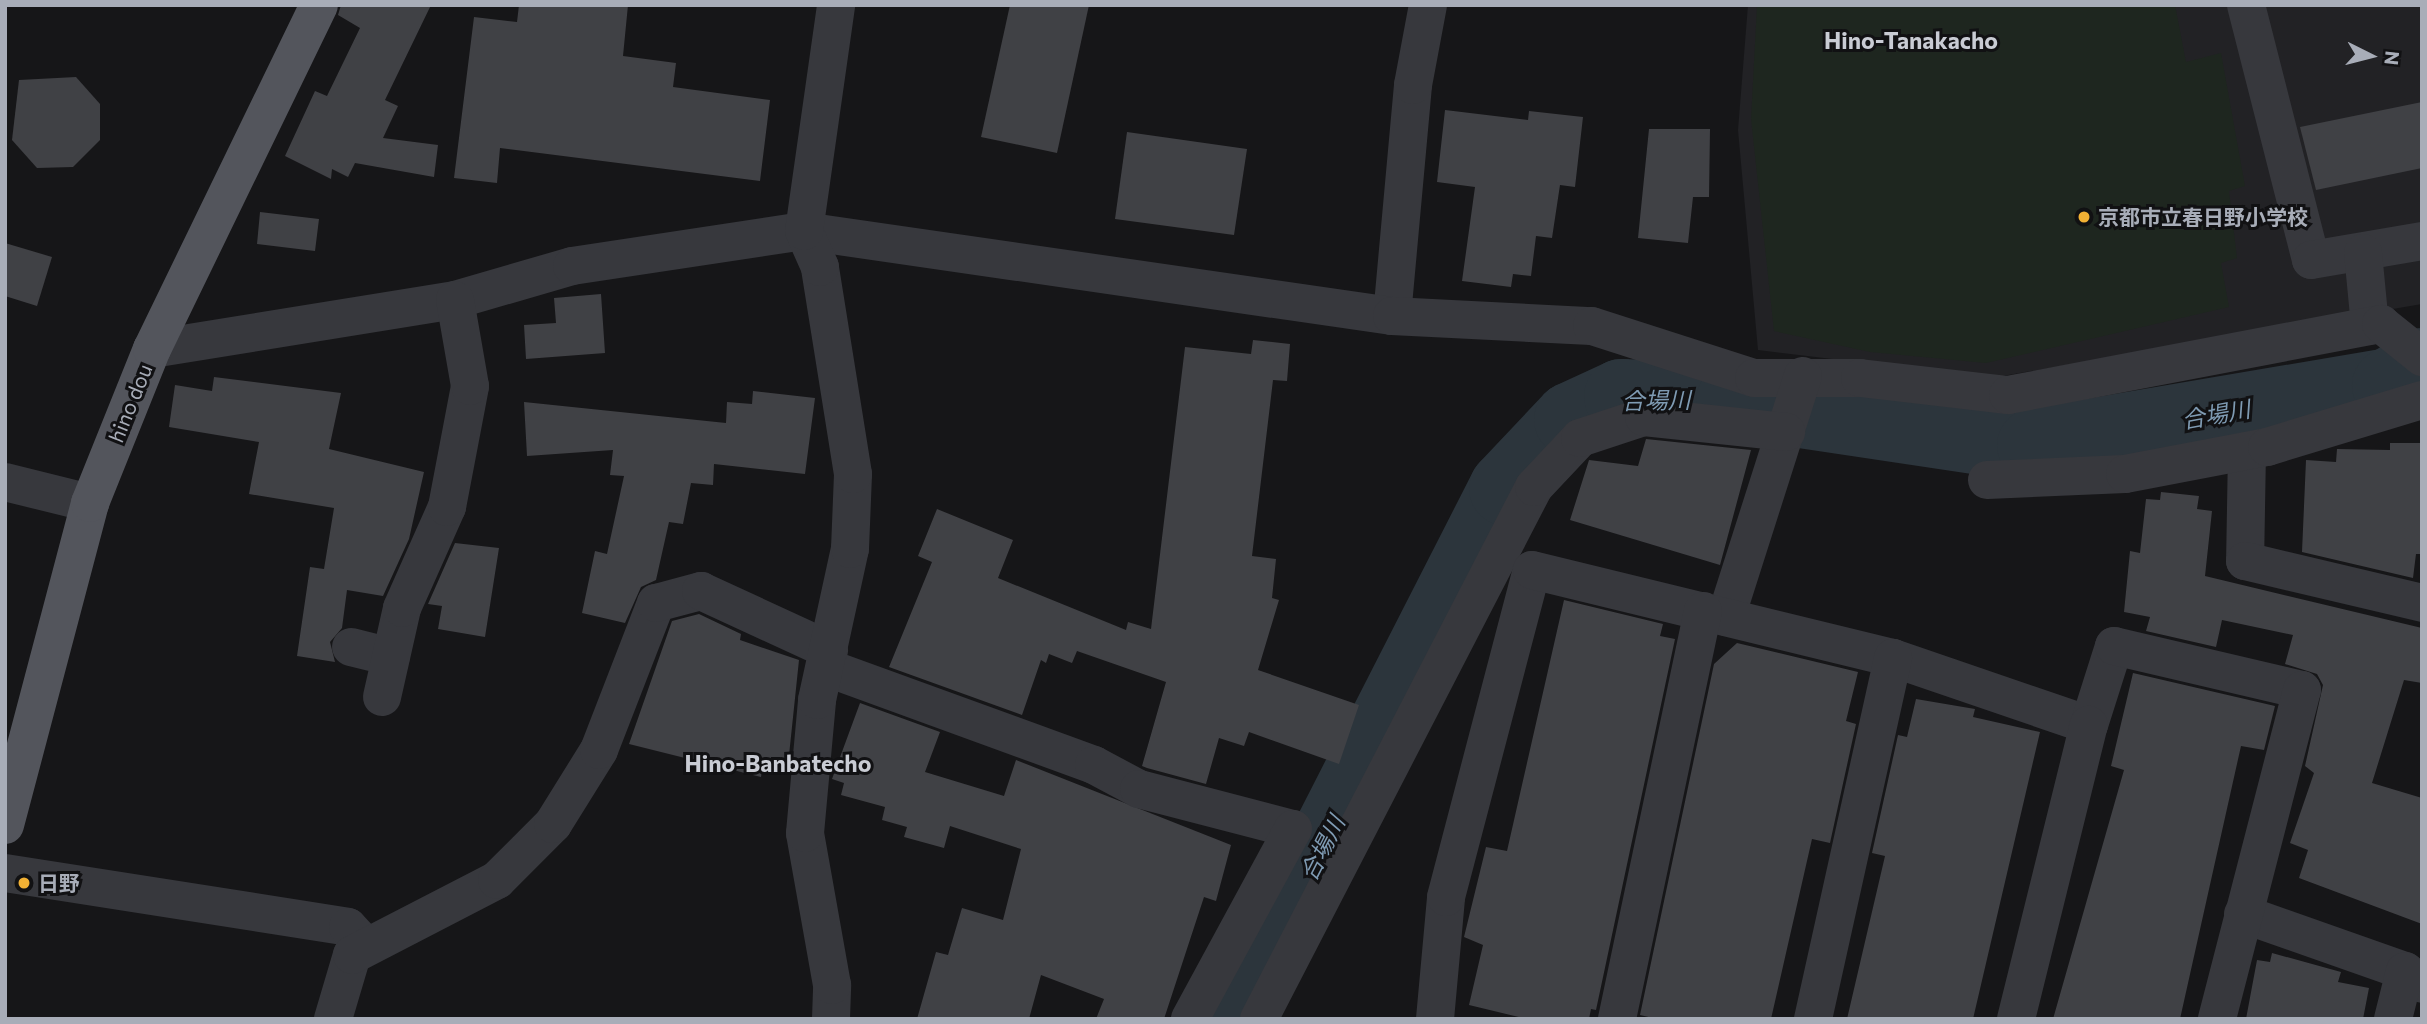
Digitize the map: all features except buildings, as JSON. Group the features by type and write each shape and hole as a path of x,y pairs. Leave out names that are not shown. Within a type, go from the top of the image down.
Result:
{"main road":[{"name":"hino dou","path":"5,825 89,503 152,349 319,5"}],"street":[{"path":"831,1019 832,985 805,833 809,762 850,549 853,474 820,267 804,231 836,5"},
{"path":"1392,316 1413,85 1428,5"},
{"path":"2246,5 2311,260 2422,241"},
{"path":"152,349 455,300 572,265 804,231 1392,316 1592,326 1754,378 1793,407"},
{"path":"1190,1019 1325,833 1534,487 1580,438 1644,417 2008,395 2405,341 2363,253"},
{"path":"382,696 402,608 447,507 470,386 455,300"},
{"path":"1987,480 2125,474 2247,451 2422,400"},
{"path":"1617,1019 1715,614 1793,407"},
{"path":"2247,451 2245,561 2422,603"},
{"path":"5,482 89,503"},
{"path":"1435,1019 1446,897 1532,570 1892,658 2089,725"},
{"path":"333,1019 352,955 365,945 464,899 528,854 577,791 599,750 656,603 701,591 827,658 1094,765 1139,789 1325,833"},
{"path":"2016,1019 2089,725 2114,646 2302,690 2217,1019"},
{"path":"351,647 391,657"},
{"path":"1813,1019 1892,658"},
{"path":"1259,1019 1325,833"},
{"path":"5,873 348,927 365,945"},
{"path":"2244,914 2414,978 2393,1019"}],"shaded area":[{"name":"京都市立春日野小学校","path":"1748,5 2422,5 2422,304 1991,378 1758,350 1738,130"},
{"name":"京都市立春日野小学校","path":"1757,5 2175,5 2186,62 2221,53 2245,186 2229,191 2237,258 2221,263 2229,307 1986,363 1870,352 1774,331 1751,119"}],"waterway":[{"name":"合場川","path":"1235,1019 1506,488 1571,419 1621,396 1733,400 2034,445 2389,385 2422,365"}],"place":[{"name":"京都市立春日野小学校","path":"2084,217"},
{"name":"日野","path":"24,883"}],"district":[{"name":"Hino-Tanakacho","path":"1911,40"},
{"name":"Hino-Banbatecho","path":"778,763"}]}
